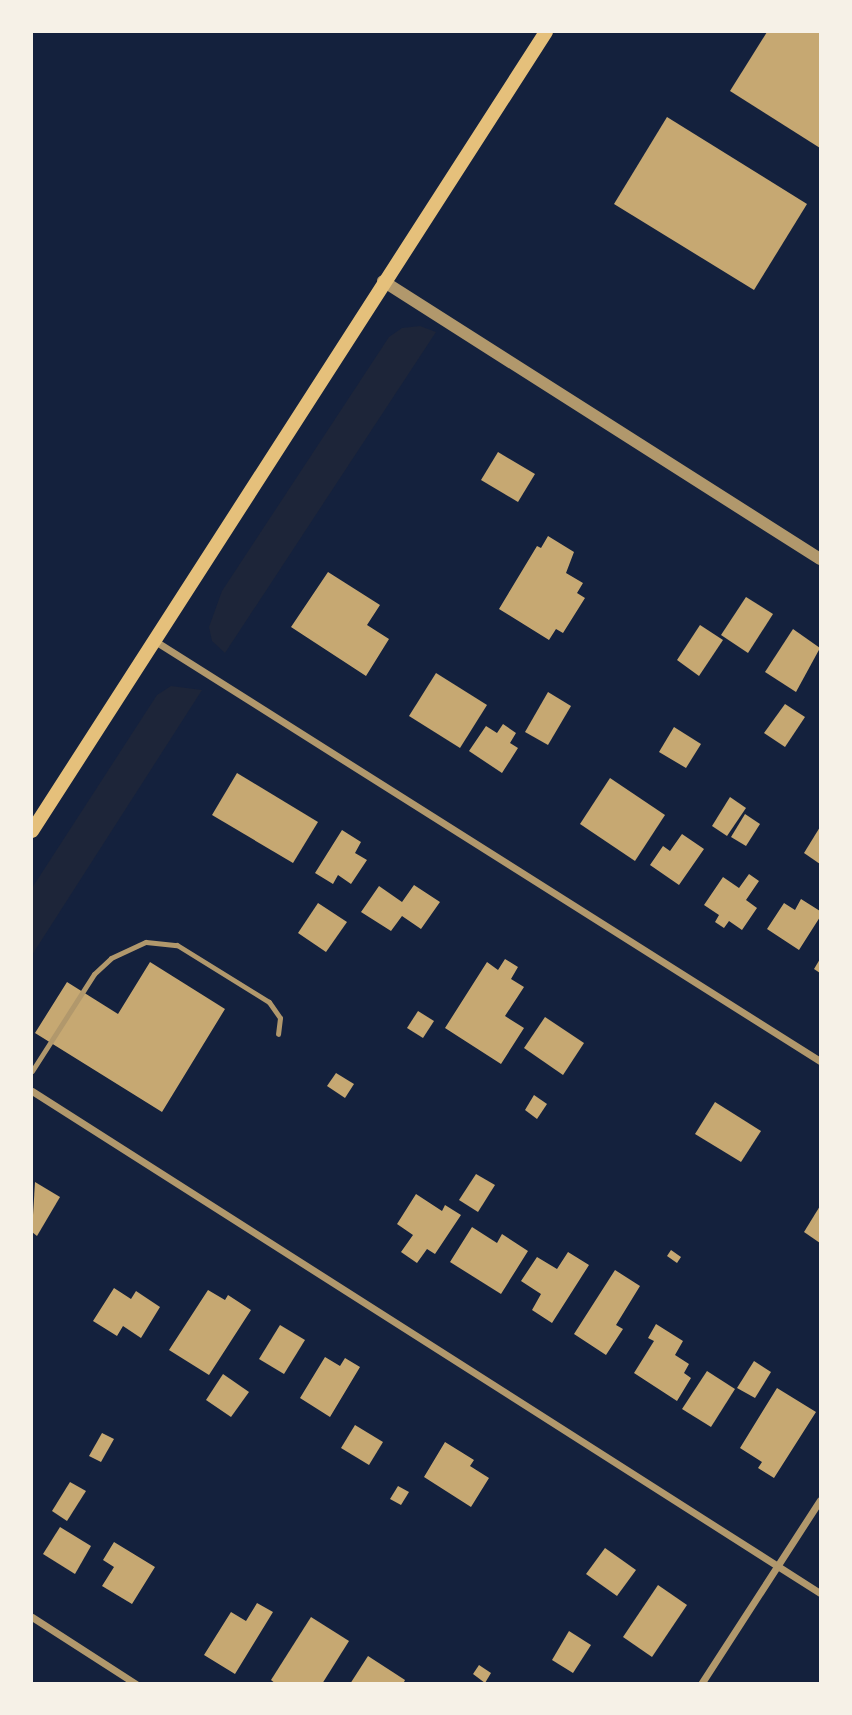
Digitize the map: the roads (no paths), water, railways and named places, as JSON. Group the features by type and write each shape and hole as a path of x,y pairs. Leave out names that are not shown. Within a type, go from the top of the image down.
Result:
{"main road":[{"path":"32,831 383,281 546,32"}],"street":[{"path":"383,281 821,559"},
{"path":"155,641 821,1062"},
{"path":"32,1091 821,1593"},
{"path":"701,1684 821,1500"},
{"path":"32,1617 136,1684"}],"lane":[{"path":"32,1070 94,974 111,958 146,942 177,945 269,1002 280,1018 278,1034"}]}
